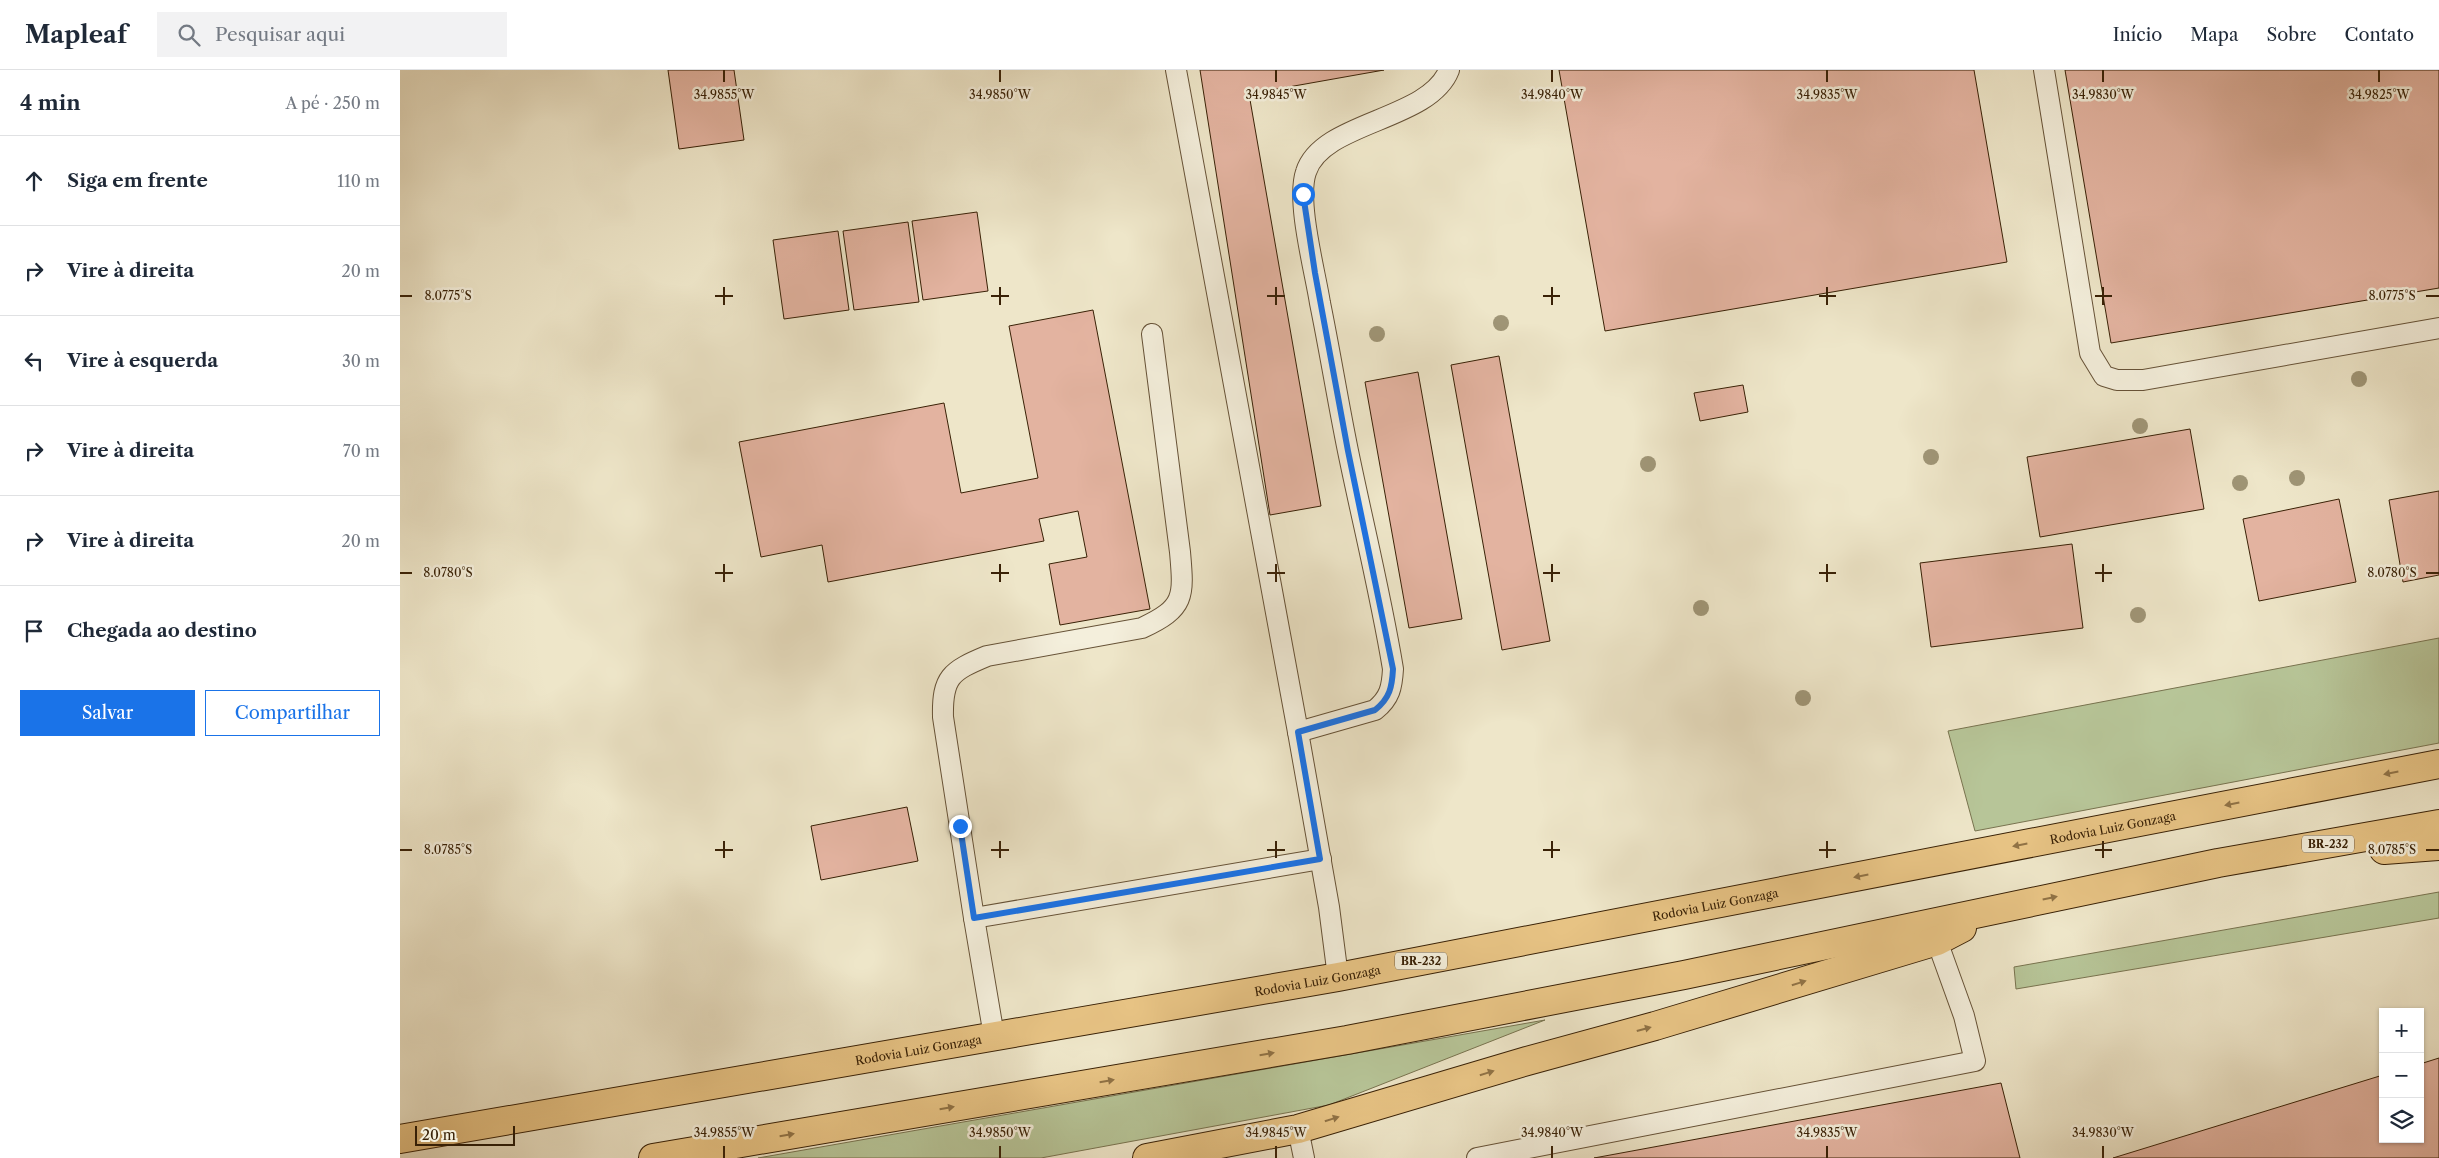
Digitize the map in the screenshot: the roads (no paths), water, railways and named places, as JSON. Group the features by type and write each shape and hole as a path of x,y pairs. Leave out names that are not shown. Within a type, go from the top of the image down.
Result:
{"highway":[{"name":"Rodovia Luiz Gonzaga","path":"400,1139 1338,977 2439,764"},
{"name":"BR-232","path":"652,1158 1347,1040 1684,975 2218,863 2439,824"},
{"path":"2218,863 2439,846"},
{"path":"1147,1158 1298,1129 1527,1060 1655,1026 1937,941 2002,908"}],"lane":[{"path":"1176,70 1298,732 1338,977"},
{"path":"1298,732 1375,710 1384,702 1392,687 1393,669 1348,451 1313,264 1303,194 1306,172 1315,156 1333,142 1430,95 1450,70"},
{"path":"2044,70 2090,352 2097,368 2104,376 2117,380 2143,380 2439,328"},
{"path":"994,1036 943,717 943,696 949,678 964,666 987,656 1142,628 1166,617 1174,609 1180,598 1183,580 1152,334"},
{"path":"974,918 1320,859"},
{"path":"1477,1158 1975,1060 1964,1016 1937,941"},
{"path":"1298,1129 1304,1158"}]}
